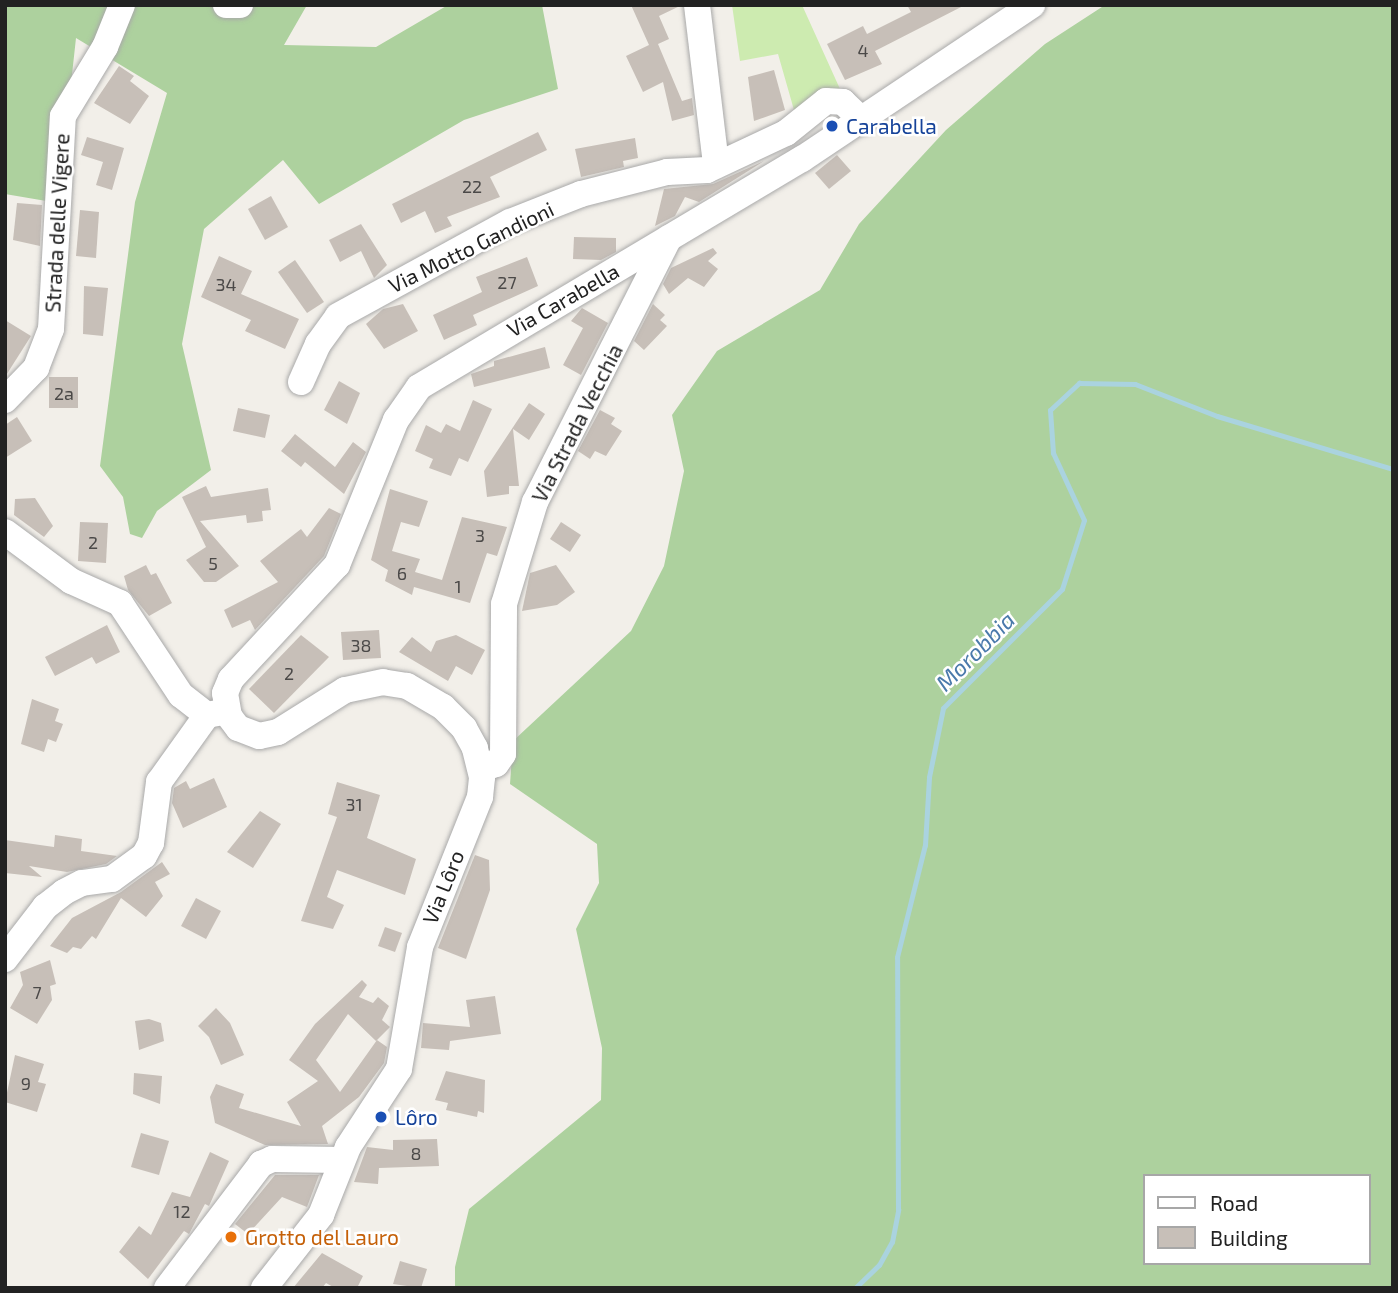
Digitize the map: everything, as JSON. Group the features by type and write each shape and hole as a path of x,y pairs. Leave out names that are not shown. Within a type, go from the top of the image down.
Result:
{"street":[{"name":"Strada delle Vigere","path":"5,400 36,368 51,329 63,116 105,47 122,5"},
{"path":"226,5 240,5"},
{"path":"696,5 716,165"},
{"name":"Via Carabella","path":"217,713 231,679 343,556 396,420 413,394 444,370 863,121 1032,5"},
{"name":"Via Motto Gandioni","path":"301,382 338,316 510,222 581,194 667,172 698,172 786,133 826,100 843,102 863,121"},
{"name":"Via Strada Vecchia","path":"482,769 496,764 503,754 504,604 535,502 669,238"},
{"path":"5,532 71,581 120,603 181,695 217,713 245,732 269,735 345,690 383,682 407,686 454,717 470,739 482,769"},
{"path":"5,959 45,907 64,892 82,883 112,879 144,856 151,843 155,792 217,713"},
{"name":"Via Lôro","path":"264,1288 321,1215 342,1160 402,1060 420,947 480,797 482,769"},
{"path":"167,1288 261,1164 272,1159 342,1160"}],"green space":[{"path":"5,5 307,5 284,45 376,47 448,5 542,5 558,89 464,120 319,204 283,160 204,229 182,344 211,470 157,511 142,538 130,534 123,497 100,466 135,202 167,93 76,38 58,203 5,194"},
{"path":"732,5 802,5 840,89 796,117 778,54 740,61"},
{"path":"1105,5 1393,5 1393,1288 455,1288 455,1267 469,1209 601,1100 602,1048 576,929 599,883 597,844 510,784 513,741 631,631 664,566 684,471 672,415 717,351 820,290 859,224 946,130 1045,44"}],"building":[{"path":"631,5 682,5 659,16 669,39 658,44 682,101 692,98 694,115 672,121 663,82 643,92 626,56 649,45"},
{"path":"907,5 965,5 875,51 882,64 845,80 827,44 863,26 867,34 911,12"},
{"path":"119,66 134,76 130,81 149,96 130,124 94,103"},
{"path":"774,70 785,110 754,121 748,77"},
{"path":"538,132 547,150 490,177 500,197 447,217 452,226 435,233 425,211 401,223 392,204"},
{"path":"87,137 124,148 112,190 96,185 103,162 81,155"},
{"path":"635,138 638,158 623,161 624,167 581,177 575,149"},
{"path":"837,155 851,171 829,189 815,173"},
{"path":"764,161 699,202 685,197 675,216 655,226 664,189 713,184"},
{"path":"271,196 288,227 265,240 248,209"},
{"path":"17,203 42,205 40,246 13,240"},
{"path":"80,210 99,212 96,258 76,256"},
{"path":"361,224 387,265 374,278 361,251 340,262 329,240"},
{"path":"574,237 616,238 616,252 601,260 573,259"},
{"path":"713,248 717,253 708,261 718,269 704,287 688,278 669,294 663,284 671,268"},
{"path":"219,256 252,271 241,294 299,319 285,349 245,331 251,320 201,297"},
{"path":"527,257 538,286 473,315 477,325 444,340 433,315 482,292 476,277"},
{"path":"295,260 324,302 307,313 278,272"},
{"path":"84,286 108,288 103,336 83,334"},
{"path":"403,304 418,331 384,349 366,324 383,309"},
{"path":"653,304 665,315 660,320 667,326 644,350 634,341"},
{"path":"582,308 608,323 581,375 563,365 583,328 571,321"},
{"path":"5,320 31,336 5,377"},
{"path":"545,347 550,368 474,387 471,374 494,366 494,361"},
{"path":"49,377 78,377 78,408 49,408"},
{"path":"339,381 360,393 347,424 324,410"},
{"path":"473,400 492,409 468,462 459,458 451,476 429,468 433,459 415,451 426,425 441,433 446,424 460,431"},
{"path":"529,403 545,414 529,440 513,429 519,486 509,486 509,494 487,497 484,471"},
{"path":"238,408 270,415 265,438 233,431"},
{"path":"600,410 615,418 611,424 622,431 606,456 595,451 590,459 578,451"},
{"path":"17,417 32,441 5,458 5,425"},
{"path":"295,434 335,467 353,442 366,452 344,494 305,462 301,467 281,451"},
{"path":"206,486 211,497 268,488 271,510 262,511 263,521 247,523 246,515 200,521 239,566 216,582 204,582 186,560 206,547 182,497"},
{"path":"390,489 428,501 419,527 401,522 392,551 420,559 415,572 442,580 462,517 507,527 497,556 487,553 470,603 414,587 412,595 385,581 388,570 371,560"},
{"path":"35,498 53,526 44,537 14,515 15,499"},
{"path":"329,508 341,514 324,556 255,630 250,620 232,628 224,610 278,582 260,561 301,529 307,537"},
{"path":"80,522 108,523 106,563 78,561"},
{"path":"561,522 581,535 570,552 550,539"},
{"path":"146,565 151,575 156,573 172,603 149,616 128,590 124,576"},
{"path":"556,565 575,592 557,605 522,611 530,573"},
{"path":"107,625 120,652 96,664 92,657 55,676 45,657"},
{"path":"379,630 381,658 343,660 341,632"},
{"path":"301,635 329,657 274,713 249,689"},
{"path":"456,635 485,650 472,675 456,666 448,681 399,652 412,637 431,652 436,641"},
{"path":"32,699 59,709 55,721 63,724 56,742 48,739 44,752 21,744"},
{"path":"214,778 227,807 183,828 172,803 174,788 186,781 190,789"},
{"path":"337,782 380,795 367,838 416,859 405,895 337,870 327,897 344,905 333,929 301,921 337,817 328,814"},
{"path":"260,811 281,824 253,868 227,852"},
{"path":"55,835 82,839 81,851 117,856 106,864 67,872 29,866 42,877 5,873 5,840 54,847"},
{"path":"475,855 489,860 490,890 466,959 438,948"},
{"path":"162,862 170,874 155,882 163,896 146,917 121,898 96,939 92,936 81,949 73,947 67,953 50,946 72,918 121,892"},
{"path":"196,898 221,911 206,939 181,926"},
{"path":"385,927 402,933 395,952 378,946"},
{"path":"50,960 56,984 50,986 52,1000 37,1024 10,1008 23,985 20,972"},
{"path":"362,980 367,985 359,997 373,1003 378,997 389,1006 382,1020 390,1027 377,1040 387,1047 384,1063 359,1097 322,1126 328,1144 265,1145 215,1123 210,1097 216,1084 244,1094 239,1108 301,1126 287,1102 318,1081 289,1060 315,1024","holes":["348,1014 377,1040 340,1092 316,1060"]},
{"path":"495,996 501,1034 450,1041 449,1050 421,1048 423,1023 470,1027 466,1000"},
{"path":"216,1008 230,1023 244,1055 221,1065 209,1037 198,1026"},
{"path":"149,1019 161,1023 164,1041 139,1050 135,1021"},
{"path":"15,1055 44,1064 38,1082 46,1084 37,1112 5,1102"},
{"path":"446,1071 485,1080 484,1113 478,1111 477,1117 446,1110 448,1103 435,1100"},
{"path":"134,1073 162,1076 160,1104 133,1094"},
{"path":"141,1133 169,1141 159,1175 131,1167"},
{"path":"437,1139 439,1166 379,1168 378,1184 354,1182 367,1147 393,1150 393,1140"},
{"path":"210,1152 229,1161 209,1206 205,1204 189,1234 184,1231 148,1279 119,1252 139,1226 151,1235 172,1192 190,1197"},
{"path":"275,1175 319,1175 307,1207 282,1197 248,1234 235,1224"},
{"path":"322,1253 363,1276 357,1288 335,1288 326,1283 322,1288 293,1288"},
{"path":"400,1261 427,1269 421,1288 393,1284"}],"waterway":[{"name":"Morobbia","path":"855,1288 879,1265 892,1242 898,1210 897,957 925,845 929,777 943,708 1062,589 1084,520 1053,453 1050,410 1079,383 1135,384 1217,416 1393,469"}],"place":[{"name":"Carabella","path":"832,126"},
{"name":"Lôro","path":"381,1117"},
{"name":"Grotto del Lauro","path":"231,1237"}]}
